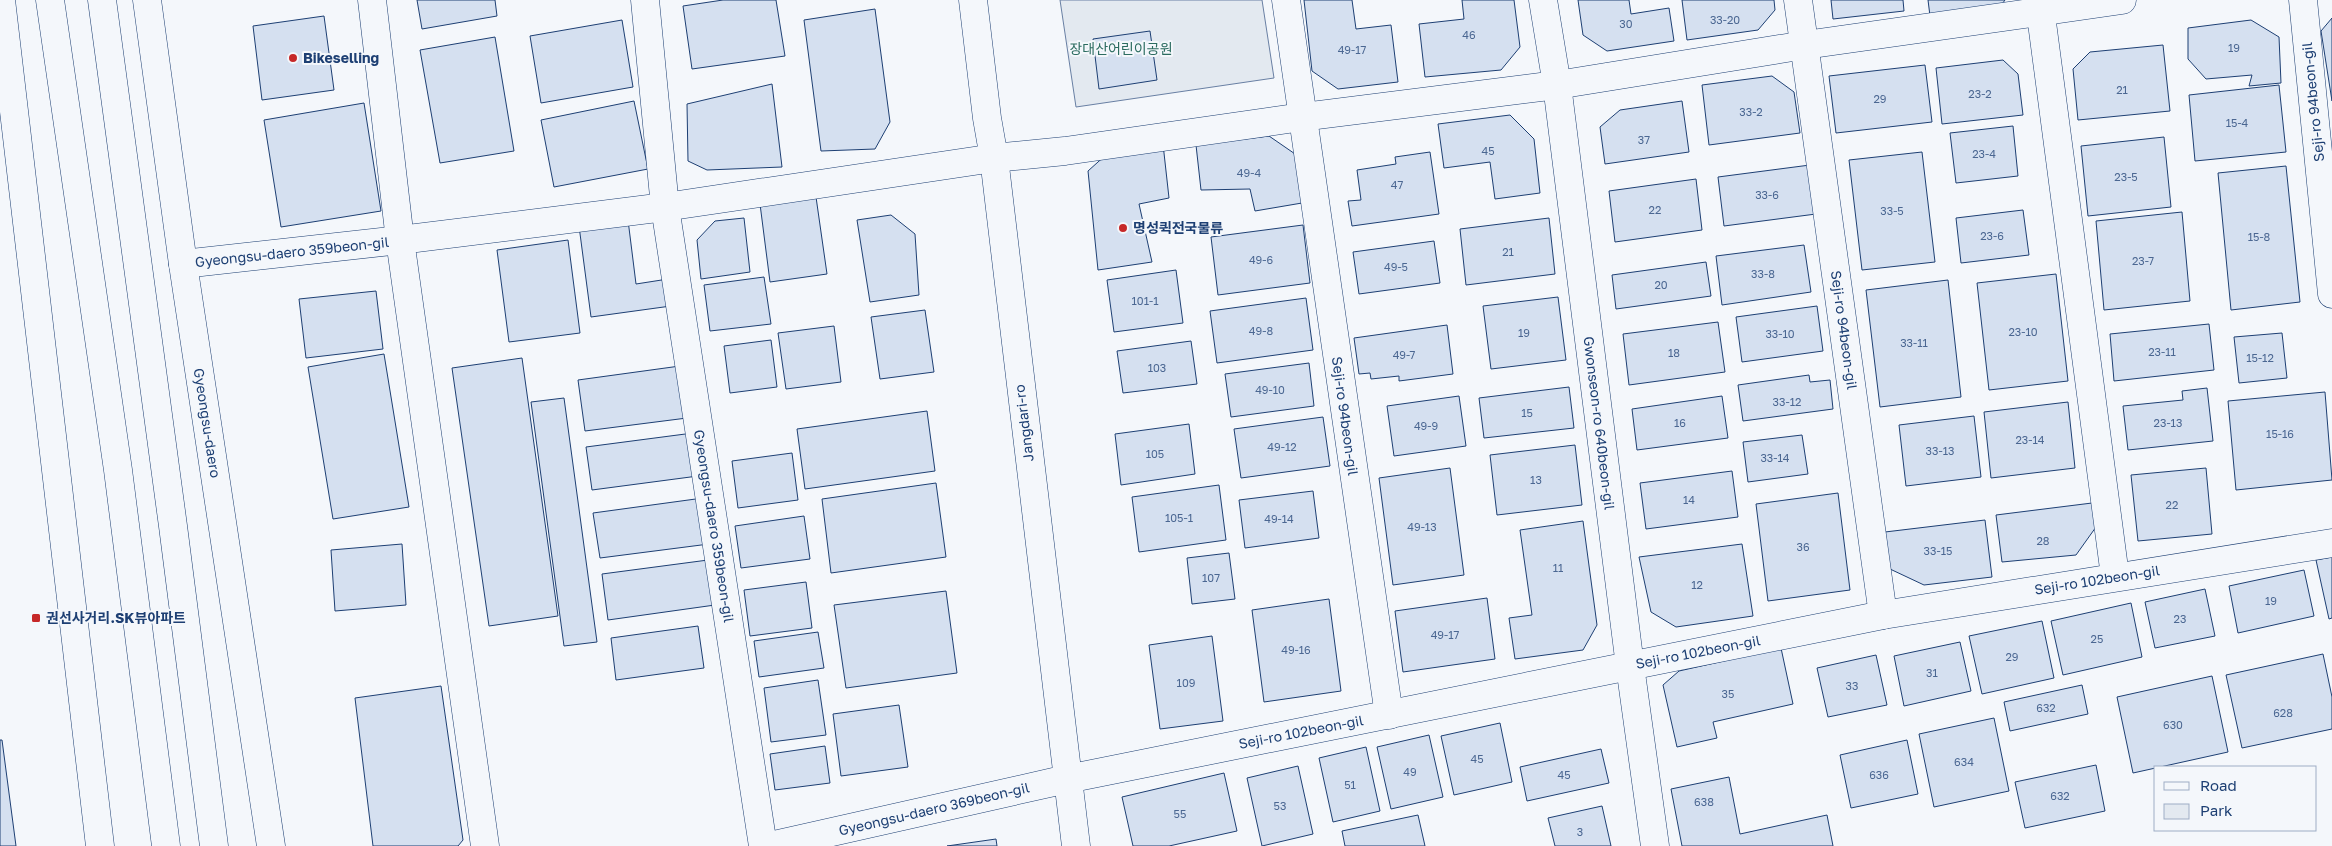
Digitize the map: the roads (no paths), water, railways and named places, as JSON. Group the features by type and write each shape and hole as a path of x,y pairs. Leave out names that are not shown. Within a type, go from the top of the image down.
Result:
{"street":[{"path":"1,0 100,846"},
{"path":"50,0 119,480 166,846"},
{"path":"102,0 214,846"},
{"name":"Gyeongsu-daero","path":"147,0 183,264 270,846"},
{"path":"372,0 400,240"},
{"path":"644,0 665,207"},
{"name":"Jangdari-ro","path":"973,0 987,118 994,158 1076,846"},
{"name":"Seji-ro 94beon-gil","path":"1286,0 1388,715"},
{"name":"Gwonseon-ro 640beon-gil","path":"1543,0 1556,85 1630,666 1655,846"},
{"name":"Seji-ro 94beon-gil","path":"1798,0 1882,615"},
{"path":"994,158 1066,151 1302,117 1556,85 2040,6 2122,0"},
{"name":"Seji-ro 94beon-gil","path":"2302,0 2332,294"},
{"path":"2040,6 2115,576"},
{"name":"Gyeongsu-daero 359beon-gil","path":"183,264 400,240 665,207 994,158"},
{"name":"Gyeongsu-daero 359beon-gil","path":"665,207 763,846"},
{"name":"Gyeongsu-daero 359beon-gil","path":"400,240 485,846"},
{"name":"Seji-ro 102beon-gil","path":"1067,779 1882,615 2115,576 2332,543"},
{"name":"Gyeongsu-daero 369beon-gil","path":"770,846 1067,779"}],"place":[{"name":"Bikeselling","path":"293,58"},
{"name":"명성퀵전국물류","path":"1123,228"},
{"name":"권선사거리.SK뷰아파트","path":"36,618"}],"park label":[{"name":"장대산어린이공원","path":"1121,49"}]}
